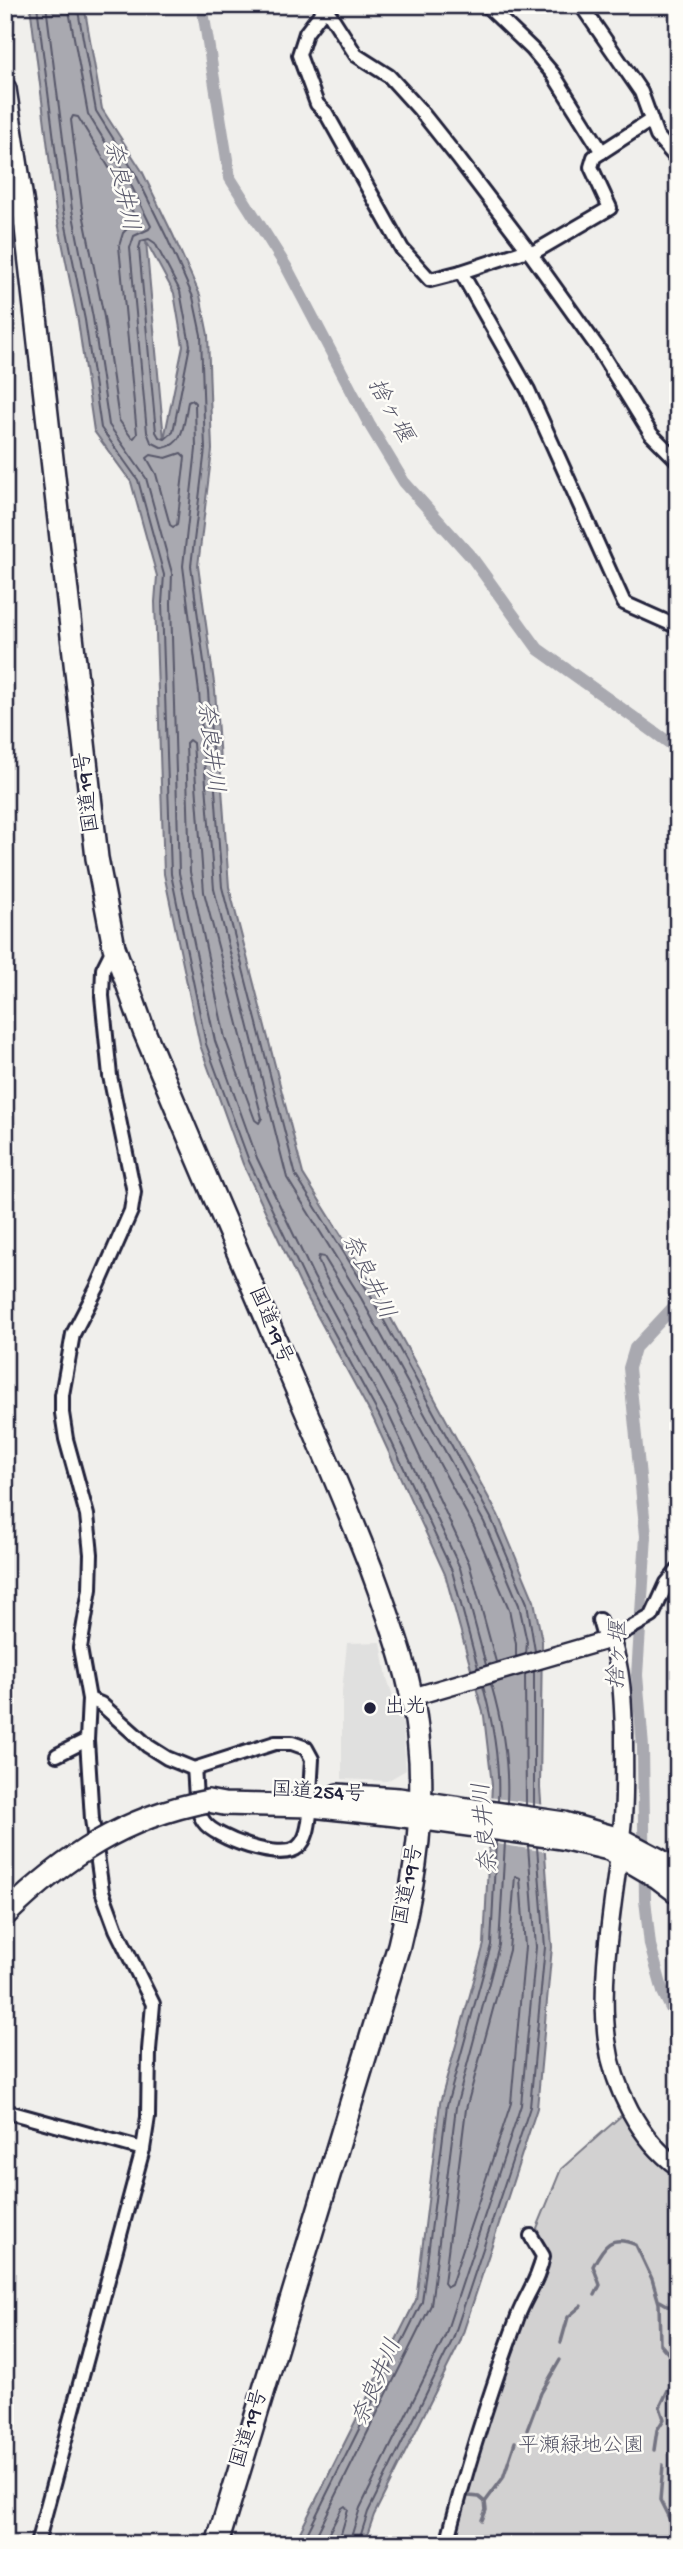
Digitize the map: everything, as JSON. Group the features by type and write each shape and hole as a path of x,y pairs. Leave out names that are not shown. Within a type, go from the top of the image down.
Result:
{"highway":[{"name":"国道19号","path":"5,89 25,219 97,858 114,947 144,1031 355,1528 393,1627 412,1697 431,1811 399,1945 216,2544"},
{"name":"国道254号","path":"5,1915 66,1862 116,1830 157,1813 212,1801 223,1795 259,1791 310,1800 431,1811 618,1847 664,1869 678,1894"}],"street":[{"path":"486,5 553,74 602,152"},
{"path":"581,5 641,92 656,136 678,160"},
{"path":"651,120 594,157 591,167 610,208 530,252 430,280 402,249 326,113 317,104 299,55 306,33 325,6 356,55 389,76 419,109 530,252 598,348 650,435 678,461"},
{"path":"461,272 528,390 624,603 678,627"},
{"path":"37,2544 143,2149 148,2117 153,2004 116,1929 102,1891 92,1819 87,1740 89,1699 80,1648 90,1589 91,1554 87,1515 66,1439 62,1395 73,1334 104,1273 133,1201 134,1192 110,1076 103,996 103,969 114,947"},
{"path":"412,1697 604,1641 652,1616 667,1583 678,1570"},
{"path":"599,1620 604,1641 621,1672 623,1707 623,1816 605,2007 607,2040 613,2072 626,2103 657,2148 678,2167"},
{"path":"89,1699 101,1704 158,1752 194,1769 275,1743 292,1743 306,1748 312,1759 310,1800 306,1835 299,1847 275,1853 212,1833 199,1814 194,1769"},
{"path":"57,1755 87,1740"},
{"path":"5,2111 143,2149"},
{"path":"447,2544 459,2496 519,2313 541,2268 543,2256 531,2236"}],"shaded area":[{"name":"出光","path":"381,1642 387,1678 403,1726 406,1770 387,1781 342,1779 342,1691 347,1643"}],"green space":[{"name":"平瀬緑地公園","path":"622,2115 643,2146 678,2179 678,2544 452,2544 459,2509 518,2325 542,2284 546,2271 546,2253 537,2228 561,2169"}],"water":[{"name":"奈良井川","path":"30,5 84,5 102,109 142,171 173,235 200,295 208,335 212,450 198,566 215,690 229,887 303,1174 375,1289 498,1515 534,1601 542,1641 540,1788 552,1947 537,2108 460,2342 374,2515 364,2544 294,2544 416,2300 440,2103 484,1944 492,1785 484,1716 445,1574 373,1418 300,1284 243,1164 200,1045 164,874 155,602 157,576 131,482 94,431 78,321 56,212","holes":["146,241 174,293 183,346 164,439"]}],"pier":[{"path":"488,1797 545,1805 548,1852 485,1842"}],"waterway":[{"name":"捨ヶ堰","path":"202,5 230,178 287,268 369,424 404,482 473,559 538,649 678,749"},
{"name":"捨ヶ堰","path":"678,1302 635,1348 629,1368 646,1536 637,1675 643,1747 645,1899 650,1945 663,1992 678,2023"},
{"path":"595,2295 600,2285 593,2266 605,2247 614,2241 636,2245 652,2279 659,2303 660,2344 673,2359 677,2371"},
{"path":"660,2301 678,2313"},
{"path":"561,2342 568,2317 581,2306"},
{"path":"527,2430 541,2393 560,2360"},
{"path":"654,2450 657,2430 664,2419 660,2407 668,2390"},
{"path":"469,2496 479,2497 485,2502 503,2478 515,2442"},
{"path":"663,2465 660,2500 670,2520"},
{"path":"482,2520 486,2510 485,2502"}],"place":[{"name":"出光","path":"370,1708"}]}
